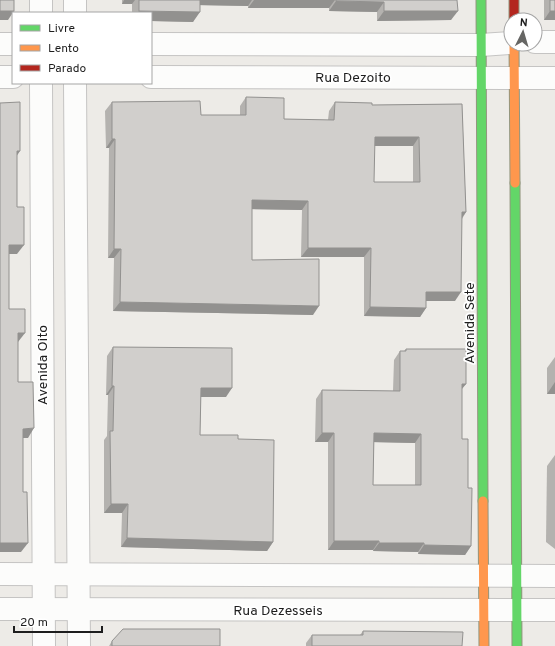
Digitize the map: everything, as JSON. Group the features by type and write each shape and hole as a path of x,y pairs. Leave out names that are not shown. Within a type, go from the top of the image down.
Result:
{"street":[{"path":"41,0 41,12"},
{"path":"75,0 75,12"},
{"name":"Avenida Sete","path":"481,0 484,646"},
{"path":"514,0 514,12"},
{"path":"543,42 555,42"},
{"path":"0,44 12,44"},
{"path":"152,44 481,45 503,44"},
{"path":"514,52 517,646"},
{"path":"0,77 12,77"},
{"name":"Rua Dezoito","path":"152,77 555,78"},
{"name":"Avenida Oito","path":"41,84 42,574 44,646"},
{"path":"75,84 79,646"},
{"path":"0,574 555,576"},
{"name":"Rua Dezesseis","path":"0,609 555,610"}],"building":[{"path":"0,0 14,0 14,11 0,11"},
{"path":"139,0 200,0 200,12 139,11"},
{"path":"336,0 457,0 458,11 384,11 384,2"},
{"path":"550,0 555,0 555,11 550,11"},
{"path":"246,97 284,98 284,119 334,120 335,102 372,103 372,105 462,104 466,212 462,212 461,292 426,292 426,308 370,307 371,248 308,248 308,201 252,200 252,260 319,259 319,306 120,302 121,249 114,249 115,139 112,139 112,102 200,101 201,115 246,115","holes":["375,137 419,137 420,182 374,182"]},
{"path":"20,102 20,151 17,151 17,207 24,207 24,245 9,245 9,309 25,309 25,333 18,333 18,382 33,382 34,428 23,429 23,492 27,492 28,543 0,543 0,103"},
{"path":"113,347 232,348 232,388 201,388 200,435 238,435 238,439 274,440 273,542 127,538 128,504 111,504 110,431 113,431"},
{"path":"406,349 466,349 466,384 462,384 462,439 468,439 468,488 472,488 471,546 424,545 424,543 379,543 379,541 334,541 334,433 322,433 322,390 400,391 400,351 406,351","holes":["374,433 421,434 421,485 373,485"]},
{"path":"123,629 220,629 220,646 112,646 112,641"},
{"path":"363,631 463,632 462,646 312,646 312,635 363,635"}],"traffic: fast":[{"path":"481,0 483,501"},
{"path":"515,183 517,646"}],"traffic: slow":[{"path":"514,52 515,183"},
{"path":"483,501 484,646"}],"traffic: jam":[{"path":"514,0 514,12"}]}
